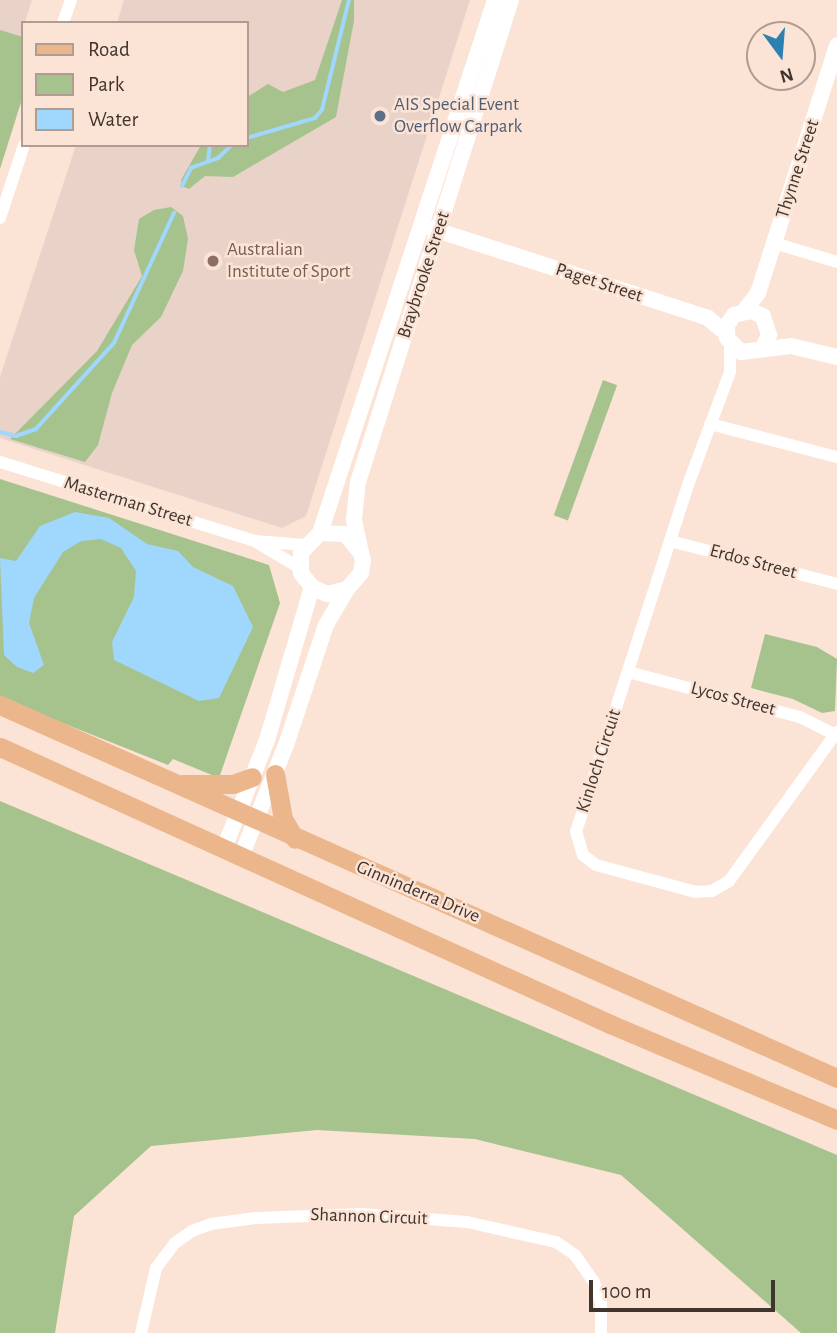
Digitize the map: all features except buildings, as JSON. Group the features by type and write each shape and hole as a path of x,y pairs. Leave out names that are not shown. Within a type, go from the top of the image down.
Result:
{"main road":[{"name":"Ginninderra Drive","path":"0,705 295,839 837,1078"},
{"name":"Ginninderra Drive","path":"0,747 234,850 584,1012 837,1120"},
{"path":"275,774 283,819 295,839"},
{"path":"175,784 233,784 252,777"}],"street":[{"path":"65,21 71,0"},
{"name":"Braybrooke Street","path":"320,533 495,0"},
{"name":"Braybrooke Street","path":"361,553 354,519 358,482 511,0"},
{"name":"Thynne Street","path":"728,339 739,313 758,293 837,45"},
{"path":"0,218 23,147"},
{"name":"Paget Street","path":"421,227 708,318 739,313"},
{"path":"774,243 837,262"},
{"path":"758,293 766,322 755,351 791,346 837,357"},
{"path":"739,313 766,322 791,346"},
{"name":"Paget Street","path":"708,318 728,339 755,351"},
{"name":"Kinloch Circuit","path":"728,339 730,372 670,541 576,831 583,855 596,865 696,892 712,891 729,881 836,734"},
{"name":"Kinloch Circuit","path":"730,372 755,351"},
{"path":"710,424 837,457"},
{"name":"Masterman Street","path":"0,462 255,541 305,545"},
{"path":"234,850 248,817 275,774 326,625 347,589 361,573 361,553 345,534 320,533 305,545 300,568 312,587 327,594 347,589"},
{"name":"Masterman Street","path":"255,541 300,568"},
{"name":"Erdos Street","path":"670,541 837,584"},
{"path":"248,817 252,777 312,587"},
{"name":"Lycos Street","path":"628,672 800,717 836,734"},
{"name":"Shannon Circuit","path":"141,1333 156,1268 168,1251 192,1231 211,1224 256,1218 362,1214 467,1222 556,1242 582,1263 594,1282 601,1303 601,1333"}],"shaded area":[{"path":"0,0 32,0 25,21 21,21 21,35 0,101"},
{"name":"Australian Institute of Sport","path":"124,0 470,0 306,516 282,528 0,438 0,377 75,147 248,147 248,21 118,21"}],"green space":[{"path":"342,0 354,0 354,21 336,117 233,177 205,176 189,189 182,186 181,180 200,147 248,147 248,96 268,84 283,92 315,80"},
{"path":"0,30 21,36 21,102 0,169"},
{"path":"171,207 183,216 188,239 183,271 161,317 132,345 112,393 98,445 85,462 10,439 97,351 142,276 134,250 139,219 154,210"},
{"path":"603,380 617,385 568,520 554,515"},
{"path":"0,479 269,565 280,603 219,778 173,759 168,765 0,698"},
{"path":"765,634 817,647 837,659 835,711 822,713 793,699 751,688"},
{"path":"0,801 837,1155 837,1333 801,1333 621,1175 475,1139 317,1130 151,1146 74,1216 55,1333 0,1333"}],"water":[{"path":"75,512 109,518 147,544 178,551 193,567 233,586 253,627 219,698 199,701 114,660 112,642 134,597 136,571 121,548 101,539 81,541 63,552 34,598 29,623 44,665 33,673 17,667 4,655 0,558 16,561 40,526"}],"waterway":[{"path":"248,138 315,118 322,110 349,0"},
{"path":"208,161 210,147"},
{"path":"182,186 191,168 218,158 230,147"},
{"path":"0,432 16,436 36,429 114,343 174,213"}],"place":[{"name":"AIS Special Event Overflow Carpark","path":"380,116"},
{"name":"Australian Institute of Sport","path":"213,261"}]}
